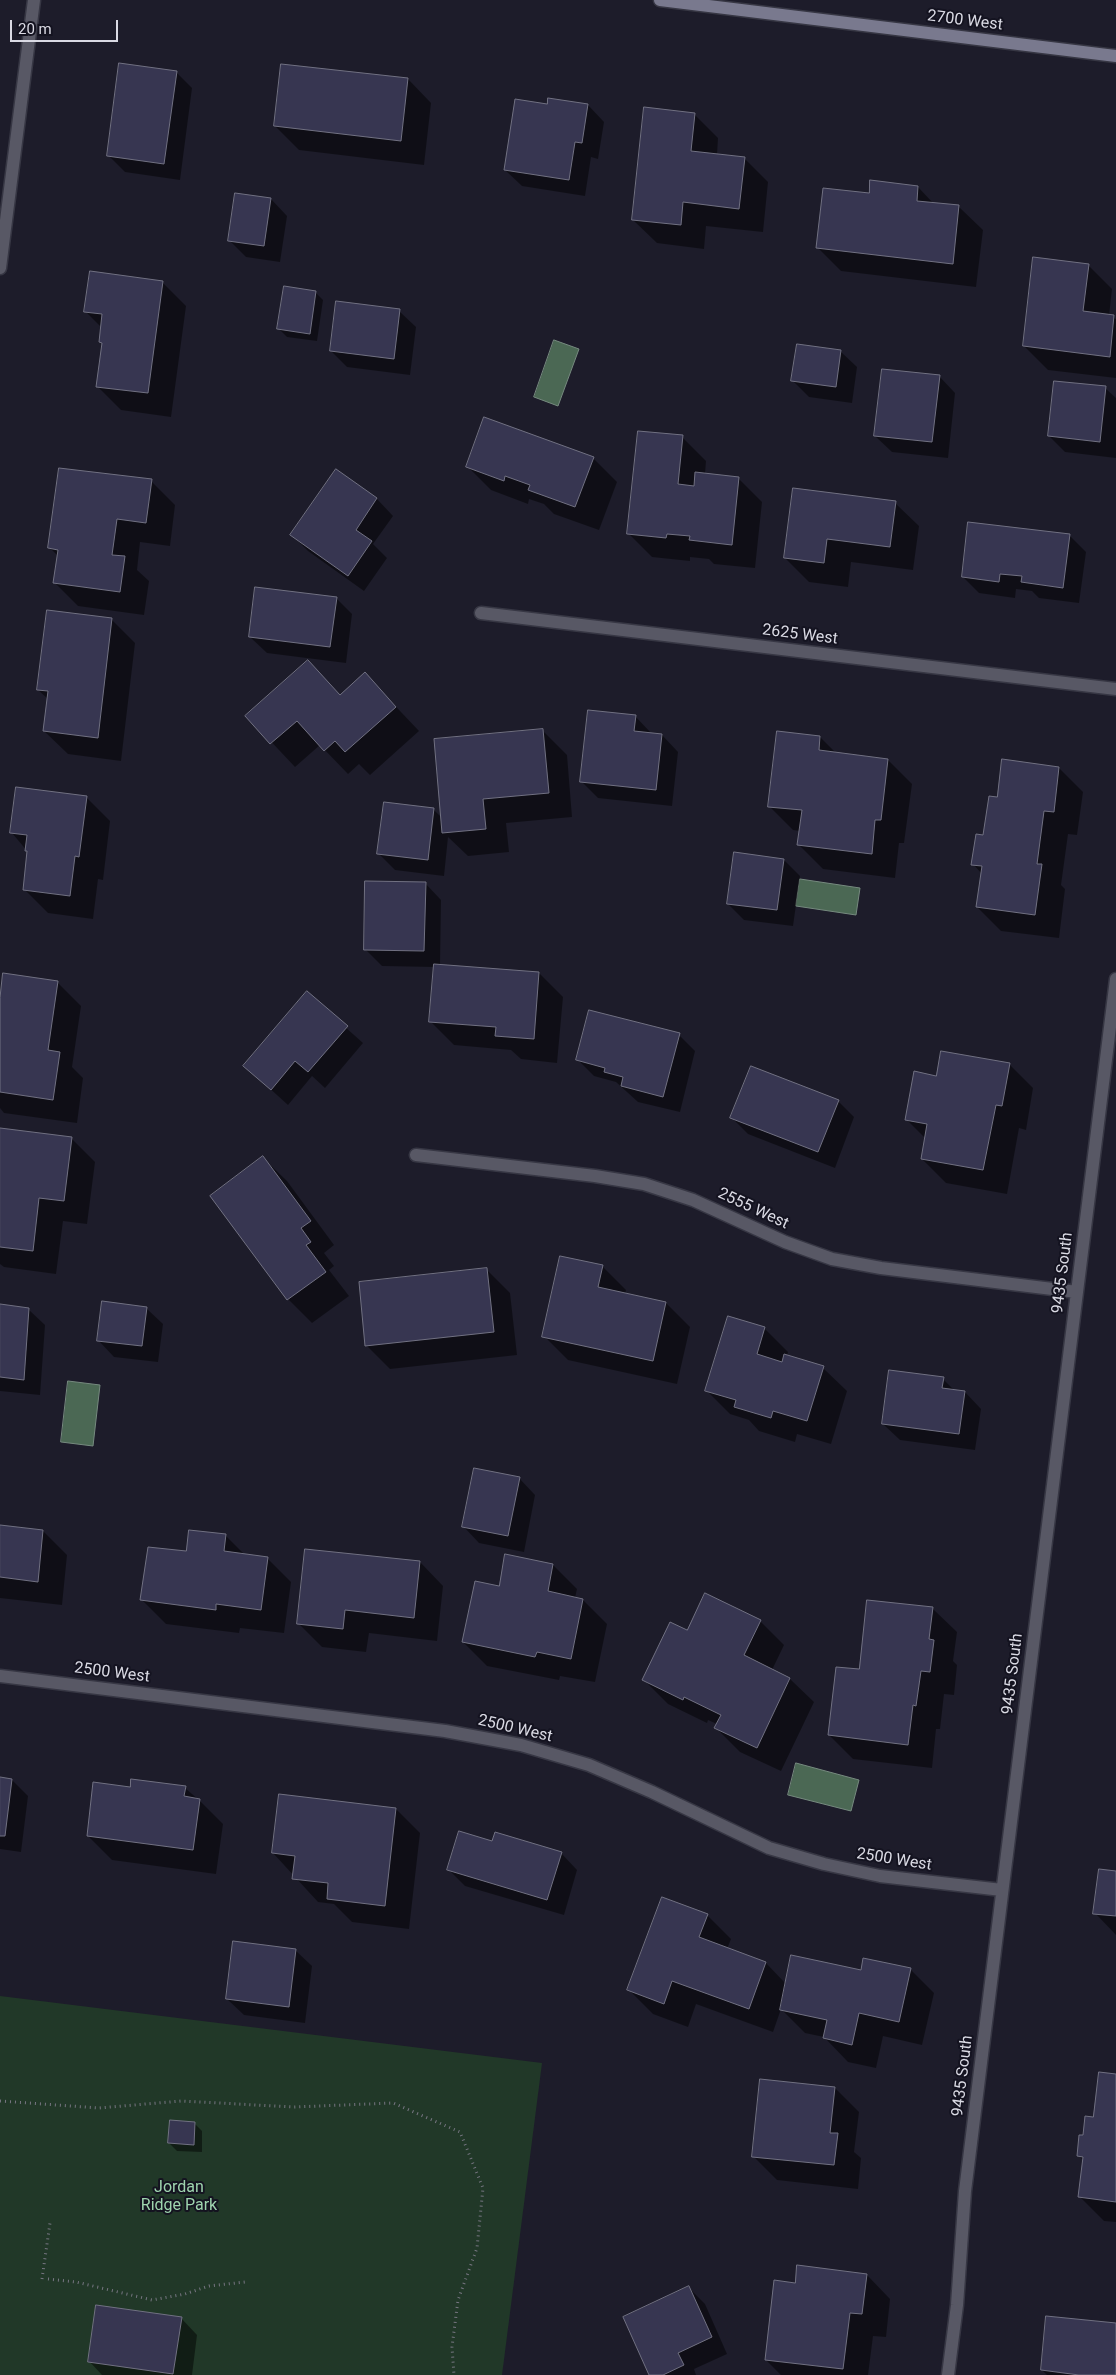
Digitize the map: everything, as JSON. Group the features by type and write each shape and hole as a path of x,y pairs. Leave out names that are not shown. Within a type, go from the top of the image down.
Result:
{"main road":[{"name":"2700 West","path":"660,0 1116,56"}],"street":[{"path":"0,268 34,0"},
{"name":"2625 West","path":"481,612 1116,689"},
{"name":"9435 South","path":"948,2375 957,2305 965,2191 1116,979"},
{"name":"2555 West","path":"416,1155 595,1176 644,1184 693,1200 785,1242 832,1259 881,1268 1077,1292"},
{"name":"2500 West","path":"0,1676 445,1731 521,1745 598,1769 652,1792 711,1822 769,1848 824,1864 880,1876 1002,1890"}],"path":[{"path":"0,2101 99,2108 181,2101 294,2107 392,2103 460,2132 483,2188 477,2248 458,2300 452,2347 454,2375"},
{"path":"42,2279 50,2222"},
{"path":"48,2279 76,2282 152,2300 185,2294 209,2286 245,2282"}],"green space":[{"name":"Jordan Ridge Park","path":"0,1996 542,2063 502,2375 0,2375"}],"shaded area":[{"path":"554,340 579,349 558,406 534,397"},
{"path":"800,879 860,888 856,915 796,906"},
{"path":"68,1381 100,1385 93,1446 61,1442"},
{"path":"796,1763 859,1780 851,1811 788,1795"}],"building":[{"path":"119,63 177,71 164,164 107,156"},
{"path":"281,64 408,78 401,141 274,126"},
{"path":"548,98 588,104 582,143 575,142 569,180 504,170 515,99 547,104"},
{"path":"644,107 695,113 691,151 745,157 739,209 683,202 681,225 632,220"},
{"path":"870,180 918,186 917,201 959,205 953,264 816,248 823,188 869,193"},
{"path":"235,193 271,198 264,246 228,241"},
{"path":"1033,257 1089,264 1083,311 1114,315 1110,357 1023,346"},
{"path":"90,271 163,281 148,393 96,387 102,343 99,342 102,314 84,312"},
{"path":"284,286 316,291 310,334 277,329"},
{"path":"336,301 400,309 394,359 330,351"},
{"path":"797,344 841,350 836,387 791,381"},
{"path":"882,369 940,375 932,442 874,436"},
{"path":"1054,381 1106,386 1100,442 1048,436"},
{"path":"484,417 594,457 575,507 528,490 530,485 505,476 504,481 466,467"},
{"path":"638,431 683,435 678,484 694,486 695,472 739,477 732,545 689,540 690,536 667,534 666,538 627,534"},
{"path":"59,468 152,479 146,523 117,519 112,555 125,556 120,592 53,583 58,550 48,548"},
{"path":"336,469 377,498 356,530 372,541 348,576 290,535"},
{"path":"793,488 896,501 890,547 827,539 824,563 784,558"},
{"path":"968,522 1070,534 1063,588 1021,582 1022,576 1000,574 999,582 962,577"},
{"path":"255,587 337,597 330,647 249,637"},
{"path":"47,610 112,618 98,738 43,731 48,691 37,690"},
{"path":"308,660 340,695 365,672 396,707 345,752 335,741 324,751 297,721 270,744 245,716"},
{"path":"588,710 636,715 634,731 662,734 656,790 580,782"},
{"path":"543,729 549,793 483,799 486,829 442,833 434,739"},
{"path":"777,731 820,736 819,750 888,759 881,820 875,820 872,854 797,845 802,810 768,807"},
{"path":"1002,759 1059,767 1054,812 1044,811 1037,864 1042,864 1035,915 976,907 982,866 971,865 976,834 983,835 989,796 997,797"},
{"path":"16,787 87,796 79,857 75,856 70,896 23,890 27,835 10,833"},
{"path":"384,802 434,808 428,860 377,854"},
{"path":"734,852 784,859 777,910 727,904"},
{"path":"365,881 426,882 424,951 364,950"},
{"path":"434,964 539,972 534,1039 495,1036 496,1027 429,1022"},
{"path":"3,973 58,981 48,1050 60,1052 53,1100 0,1092 0,998"},
{"path":"307,991 348,1026 308,1072 295,1061 271,1090 243,1066"},
{"path":"589,1010 680,1033 663,1097 621,1086 623,1077 604,1072 605,1068 576,1060"},
{"path":"941,1051 1010,1063 1002,1106 996,1105 983,1170 921,1159 927,1124 905,1120 914,1071 936,1076"},
{"path":"751,1066 839,1100 818,1152 730,1118"},
{"path":"0,1128 72,1137 64,1201 39,1198 33,1251 0,1247"},
{"path":"263,1156 311,1221 301,1228 311,1242 306,1245 326,1272 287,1300 210,1196"},
{"path":"560,1256 603,1265 598,1287 666,1302 653,1361 542,1337"},
{"path":"487,1268 494,1332 365,1346 359,1282"},
{"path":"102,1301 147,1307 142,1346 97,1341"},
{"path":"0,1304 29,1308 24,1380 0,1377"},
{"path":"728,1316 765,1327 757,1354 782,1362 784,1354 824,1366 807,1421 773,1411 771,1418 734,1407 736,1400 705,1391"},
{"path":"889,1370 944,1377 942,1388 965,1391 959,1434 882,1424"},
{"path":"474,1468 520,1477 508,1536 462,1527"},
{"path":"0,1525 43,1530 38,1582 0,1577"},
{"path":"189,1530 226,1534 224,1551 268,1557 261,1610 216,1604 216,1610 140,1600 148,1547 186,1551"},
{"path":"305,1549 420,1561 414,1618 345,1610 343,1629 297,1624"},
{"path":"505,1554 553,1564 548,1591 583,1599 571,1659 537,1652 535,1657 462,1642 475,1581 499,1586"},
{"path":"705,1593 761,1620 744,1655 790,1678 757,1748 714,1728 721,1715 684,1697 683,1700 642,1680 670,1622 687,1630"},
{"path":"867,1600 933,1607 929,1639 934,1640 930,1672 921,1671 916,1706 913,1705 908,1745 828,1735 836,1667 859,1669"},
{"path":"0,1777 12,1779 5,1836 0,1836"},
{"path":"131,1779 186,1786 184,1796 200,1799 193,1850 87,1836 93,1782 130,1787"},
{"path":"279,1794 396,1808 385,1906 327,1899 328,1883 292,1879 295,1856 272,1853"},
{"path":"459,1831 492,1841 495,1832 562,1852 547,1900 447,1870"},
{"path":"1099,1869 1116,1871 1116,1916 1093,1914"},
{"path":"662,1897 708,1914 699,1937 766,1962 749,2009 672,1981 664,2004 627,1990"},
{"path":"233,1941 296,1949 289,2007 226,1999"},
{"path":"791,1955 861,1970 863,1958 911,1968 899,2022 859,2013 852,2045 823,2038 827,2020 780,2010"},
{"path":"1099,2072 1116,2074 1116,2202 1078,2197 1083,2157 1077,2156 1079,2135 1083,2135 1085,2116 1093,2117"},
{"path":"760,2079 835,2087 830,2133 838,2133 834,2165 752,2157"},
{"path":"170,2120 195,2122 194,2145 168,2143"},
{"path":"797,2265 867,2274 862,2314 850,2313 843,2369 765,2360 774,2280 795,2283"},
{"path":"689,2286 712,2337 678,2353 684,2365 663,2375 649,2375 623,2317"},
{"path":"96,2305 182,2317 173,2374 88,2362"},
{"path":"1046,2316 1116,2323 1116,2375 1079,2375 1041,2370"}]}
